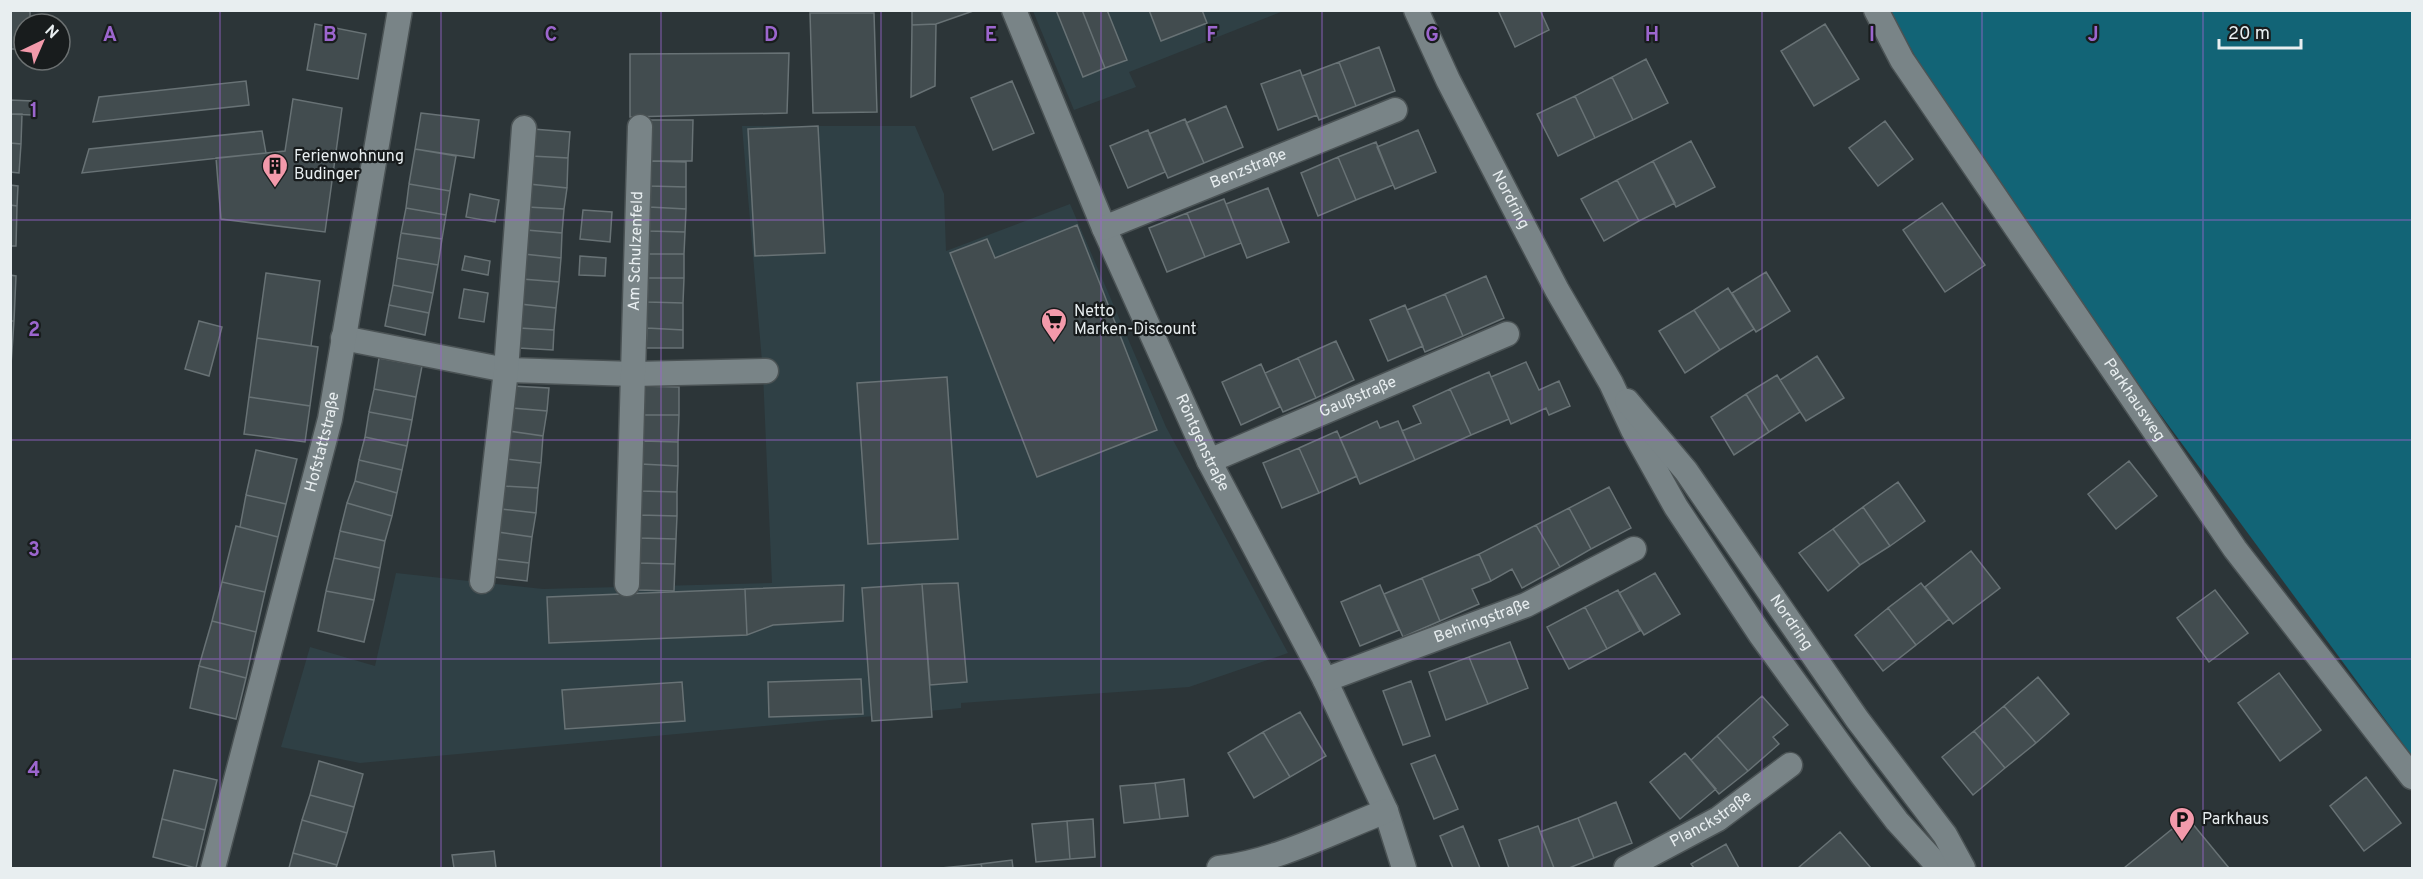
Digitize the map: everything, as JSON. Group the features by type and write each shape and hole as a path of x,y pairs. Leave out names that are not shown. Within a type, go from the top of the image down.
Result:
{"street":[{"name":"Hofstattstraße","path":"213,868 330,419 400,10"},
{"name":"Röntgenstraße","path":"1014,10 1104,228 1209,461 1325,680 1386,811 1404,868"},
{"name":"Nordring","path":"1416,10 1448,80 1557,290 1611,383 1633,430 1676,507 1760,634 1890,812 1940,868"},
{"name":"Parkhausweg","path":"1876,10 1909,70 2235,549 2412,777"},
{"name":"Benzstraße","path":"1104,228 1395,110"},
{"name":"Am Schulzenfeld","path":"627,584 640,127"},
{"path":"482,581 506,370 524,128"},
{"name":"Gaußstraße","path":"1209,461 1507,334"},
{"path":"343,339 506,370 634,374 766,371"},
{"name":"Nordring","path":"1611,383 1686,471 1857,719 1945,835 1963,868"},
{"name":"Behringstraße","path":"1325,680 1526,605 1634,549"},
{"name":"Planckstraße","path":"1626,868 1718,819 1790,765"},
{"path":"1219,868 1239,866 1289,850 1386,811"}],"shaded area":[{"path":"1280,10 1281,12 1129,72 1136,87 1074,110 1033,11"},
{"path":"1890,11 2412,11 2412,756 1973,160"},
{"path":"742,126 915,126 944,194 946,251 1070,204 1166,427 1288,653 1189,687 961,703 961,708 360,763 281,747 310,647 375,666 396,573 543,589 772,583 763,373"}],"building":[{"path":"10,10 30,10 30,12 12,12 12,49 10,49"},
{"path":"912,10 976,10 936,24 912,25"},
{"path":"1056,10 1082,10 1105,68 1083,77"},
{"path":"1082,10 1107,10 1127,60 1105,68"},
{"path":"1149,10 1202,10 1207,23 1161,41"},
{"path":"1498,10 1540,10 1549,30 1515,47"},
{"path":"810,13 874,13 877,112 813,113"},
{"path":"315,24 366,34 358,79 307,70"},
{"path":"936,24 935,86 911,97 912,25"},
{"path":"1825,24 1859,79 1814,106 1781,51"},
{"path":"1379,47 1395,91 1356,106 1339,62"},
{"path":"789,53 787,113 630,117 630,54"},
{"path":"1646,59 1668,103 1633,120 1612,77"},
{"path":"1339,62 1356,106 1319,120 1302,76"},
{"path":"1300,70 1317,115 1278,130 1261,84"},
{"path":"1612,77 1633,120 1595,138 1575,96"},
{"path":"246,81 249,105 93,122 99,97"},
{"path":"1012,81 1034,133 993,150 971,98"},
{"path":"1575,96 1595,138 1558,156 1537,114"},
{"name":"Ferienwohnung Budinger","path":"293,99 342,108 325,232 221,219 216,158 285,151"},
{"path":"10,100 33,101 32,115 10,114"},
{"path":"1226,106 1243,147 1204,163 1186,123"},
{"path":"421,113 479,120 474,158 415,149"},
{"path":"10,114 22,114 21,144 10,143"},
{"path":"1185,119 1204,163 1168,178 1149,134"},
{"path":"651,120 693,120 692,161 650,161"},
{"path":"1885,121 1913,159 1878,186 1849,148"},
{"path":"818,126 825,253 755,256 748,129"},
{"path":"533,129 570,132 568,158 531,156"},
{"path":"1148,130 1165,172 1128,188 1110,146"},
{"path":"1418,130 1436,172 1395,189 1377,147"},
{"path":"262,131 266,153 82,173 89,149"},
{"path":"1691,141 1715,187 1676,207 1653,161"},
{"path":"1376,142 1393,185 1356,200 1338,157"},
{"path":"10,143 21,144 19,173 10,172"},
{"path":"415,149 456,156 450,191 409,184"},
{"path":"531,156 568,158 567,188 529,184"},
{"path":"1338,157 1356,200 1318,216 1301,173"},
{"path":"650,161 686,162 686,187 649,186"},
{"path":"1653,161 1675,203 1639,221 1617,180"},
{"path":"1617,180 1639,221 1604,241 1581,199"},
{"path":"409,184 450,191 446,215 406,208"},
{"path":"529,184 567,188 564,209 527,207"},
{"path":"10,185 18,186 17,206 10,205"},
{"path":"649,186 686,187 686,209 649,207"},
{"path":"1268,188 1289,242 1247,258 1226,204"},
{"path":"470,194 499,200 495,222 466,217"},
{"path":"1224,199 1241,243 1205,257 1187,213"},
{"path":"1942,203 1985,265 1945,292 1903,230"},
{"path":"10,205 17,206 16,246 10,246"},
{"path":"527,207 564,209 562,233 526,230"},
{"path":"649,207 686,209 685,232 648,231"},
{"path":"406,208 446,215 442,239 401,233"},
{"path":"583,210 612,212 610,242 580,239"},
{"path":"1187,213 1205,257 1167,272 1149,228"},
{"name":"Netto Marken-Discount","path":"1077,225 1157,430 1037,477 950,253 987,239 995,258"},
{"path":"526,230 562,233 561,258 524,254"},
{"path":"648,231 685,232 684,254 648,254"},
{"path":"401,233 442,239 438,265 397,258"},
{"path":"524,254 561,258 559,282 522,279"},
{"path":"648,254 684,254 684,278 648,278"},
{"path":"465,256 490,261 488,275 462,270"},
{"path":"580,256 606,258 605,276 579,275"},
{"path":"397,258 438,265 433,293 393,285"},
{"path":"1766,272 1790,311 1756,332 1732,293"},
{"path":"266,273 320,281 311,346 257,338"},
{"path":"10,275 16,276 14,321 10,321"},
{"path":"1486,276 1504,318 1463,336 1445,294"},
{"path":"648,278 684,278 683,303 647,302"},
{"path":"522,279 559,282 556,308 520,304"},
{"path":"393,285 433,293 429,313 389,305"},
{"path":"1728,288 1754,329 1720,350 1694,310"},
{"path":"464,289 488,293 484,322 459,318"},
{"path":"1445,294 1463,336 1425,352 1407,310"},
{"path":"647,302 683,303 683,330 647,328"},
{"path":"520,304 556,308 554,330 519,328"},
{"path":"389,305 429,313 425,335 385,326"},
{"path":"1405,305 1423,346 1388,361 1370,320"},
{"path":"1694,310 1720,350 1685,373 1659,331"},
{"path":"10,321 14,321 11,365 10,365"},
{"path":"199,321 222,327 209,376 185,369"},
{"path":"519,328 554,330 553,350 518,348"},
{"path":"647,328 683,330 683,348 646,348"},
{"path":"257,338 318,347 310,406 249,397"},
{"path":"1336,341 1354,380 1316,398 1298,358"},
{"path":"1817,356 1844,398 1806,421 1780,380"},
{"path":"379,358 422,366 416,397 374,389"},
{"path":"1298,358 1316,398 1283,412 1265,373"},
{"path":"1526,362 1539,390 1559,381 1570,406 1549,415 1546,408 1511,424 1491,377"},
{"path":"1261,364 1280,407 1241,425 1222,382"},
{"path":"1489,372 1509,419 1471,435 1450,389"},
{"path":"1777,375 1800,412 1769,432 1746,394"},
{"path":"947,377 958,539 868,544 857,383"},
{"path":"513,386 549,388 547,411 512,408"},
{"path":"642,386 679,387 679,415 642,415"},
{"path":"374,389 416,397 412,420 369,412"},
{"path":"1450,389 1471,435 1415,460 1402,431 1421,423 1413,406"},
{"path":"1746,394 1769,432 1734,455 1711,417"},
{"path":"249,397 310,406 305,442 244,434"},
{"path":"512,408 547,411 543,436 509,431"},
{"path":"369,412 412,420 407,446 365,437"},
{"path":"642,415 679,415 678,442 642,441"},
{"path":"1377,421 1380,428 1398,421 1415,460 1360,484 1340,438"},
{"path":"509,431 543,436 541,463 505,459"},
{"path":"1337,431 1357,476 1319,493 1299,448"},
{"path":"365,437 407,446 402,470 359,460"},
{"path":"642,441 678,442 678,466 641,464"},
{"path":"1299,448 1319,493 1282,508 1263,463"},
{"path":"256,450 297,459 286,504 246,495"},
{"path":"505,459 541,463 538,488 503,486"},
{"path":"359,460 402,470 397,493 355,481"},
{"path":"2129,461 2157,496 2116,529 2088,494"},
{"path":"641,464 678,466 677,492 640,491"},
{"path":"355,481 397,493 392,516 347,503"},
{"path":"1898,482 1925,521 1890,546 1863,507"},
{"path":"503,486 538,488 536,513 501,509"},
{"path":"1609,487 1631,528 1591,549 1569,508"},
{"path":"640,491 677,492 677,516 640,515"},
{"path":"246,495 286,504 278,537 240,527"},
{"path":"347,503 392,516 385,541 340,531"},
{"path":"1863,507 1890,546 1860,565 1833,529"},
{"path":"1569,508 1591,549 1560,567 1536,525"},
{"path":"501,509 536,513 532,537 498,532"},
{"path":"640,515 677,516 676,539 639,538"},
{"path":"1536,525 1560,567 1522,588 1512,569 1491,581 1479,554"},
{"path":"236,526 278,537 265,592 222,582"},
{"path":"1833,529 1860,565 1828,591 1799,553"},
{"path":"340,531 385,541 380,568 334,558"},
{"path":"498,532 532,537 529,563 496,559"},
{"path":"639,538 676,539 675,564 638,563"},
{"path":"1971,551 2000,588 1953,624 1925,587"},
{"path":"1479,554 1491,581 1472,589 1479,604 1440,621 1422,578"},
{"path":"334,558 380,568 374,600 326,591"},
{"path":"496,559 529,563 527,581 494,577"},
{"path":"638,563 675,564 674,591 637,590"},
{"path":"1655,573 1680,614 1644,635 1619,593"},
{"path":"1422,578 1440,621 1403,637 1384,594"},
{"path":"222,582 265,592 256,632 212,621"},
{"path":"958,583 967,682 930,685 922,584"},
{"path":"1921,583 1949,619 1916,645 1888,608"},
{"path":"922,584 932,717 872,721 862,588"},
{"path":"844,585 843,621 773,625 747,635 745,589"},
{"path":"1380,585 1399,630 1360,646 1341,602"},
{"path":"745,589 747,635 549,643 547,597"},
{"path":"1618,590 1640,631 1607,649 1585,607"},
{"path":"2215,590 2248,633 2209,662 2177,618"},
{"path":"326,591 374,600 364,642 318,631"},
{"path":"1585,607 1607,649 1569,669 1547,627"},
{"path":"1888,608 1916,645 1883,671 1855,635"},
{"path":"212,621 256,632 246,678 199,666"},
{"path":"1510,642 1528,688 1488,704 1469,657"},
{"path":"1469,657 1488,704 1446,720 1429,672"},
{"path":"199,666 246,678 236,719 190,708"},
{"path":"2279,673 2321,730 2280,761 2238,703"},
{"path":"2038,677 2069,714 2036,743 2004,706"},
{"path":"861,679 863,714 769,717 768,682"},
{"path":"1411,681 1430,736 1403,745 1383,691"},
{"path":"682,682 685,721 565,729 562,690"},
{"path":"1762,696 1788,725 1773,737 1779,744 1748,771 1717,736"},
{"path":"2004,706 2036,743 2005,768 1974,731"},
{"path":"1300,712 1326,756 1290,777 1263,732"},
{"path":"1974,731 2005,768 1973,795 1942,757"},
{"path":"1263,732 1290,777 1254,798 1228,753"},
{"path":"1717,736 1748,771 1719,794 1691,760"},
{"path":"1685,753 1716,789 1680,819 1650,782"},
{"path":"1435,755 1458,809 1434,819 1411,764"},
{"path":"319,761 363,774 354,807 310,795"},
{"path":"174,770 217,780 205,830 162,819"},
{"path":"2366,777 2401,823 2364,851 2330,806"},
{"path":"1184,779 1188,816 1160,819 1155,783"},
{"path":"1155,783 1160,819 1124,823 1120,786"},
{"path":"310,795 354,807 347,833 302,820"},
{"path":"1616,802 1632,843 1594,858 1578,818"},
{"name":"Parkhaus","path":"2187,817 2229,868 2124,868"},
{"path":"1578,818 1594,858 1569,868 1554,868 1540,832"},
{"path":"162,819 205,830 196,868 153,857"},
{"path":"1093,819 1095,857 1070,859 1067,821"},
{"path":"302,820 347,833 337,865 293,853"},
{"path":"1067,821 1070,859 1036,862 1032,824"},
{"path":"1463,826 1480,868 1453,868 1440,836"},
{"path":"1538,826 1554,868 1509,868 1499,840"},
{"path":"1840,832 1871,868 1798,868"},
{"path":"1726,844 1739,868 1694,868 1691,864"},
{"path":"494,851 496,868 454,868 452,855"},
{"path":"293,853 337,865 336,868 289,868"},
{"path":"1012,860 1013,868 982,868 981,864"},
{"path":"981,864 982,868 941,868"}],"place":[{"name":"Ferienwohnung Budinger","path":"275,189"},
{"name":"Netto Marken-Discount","path":"1054,344"},
{"name":"Parkhaus","path":"2182,843"}]}
